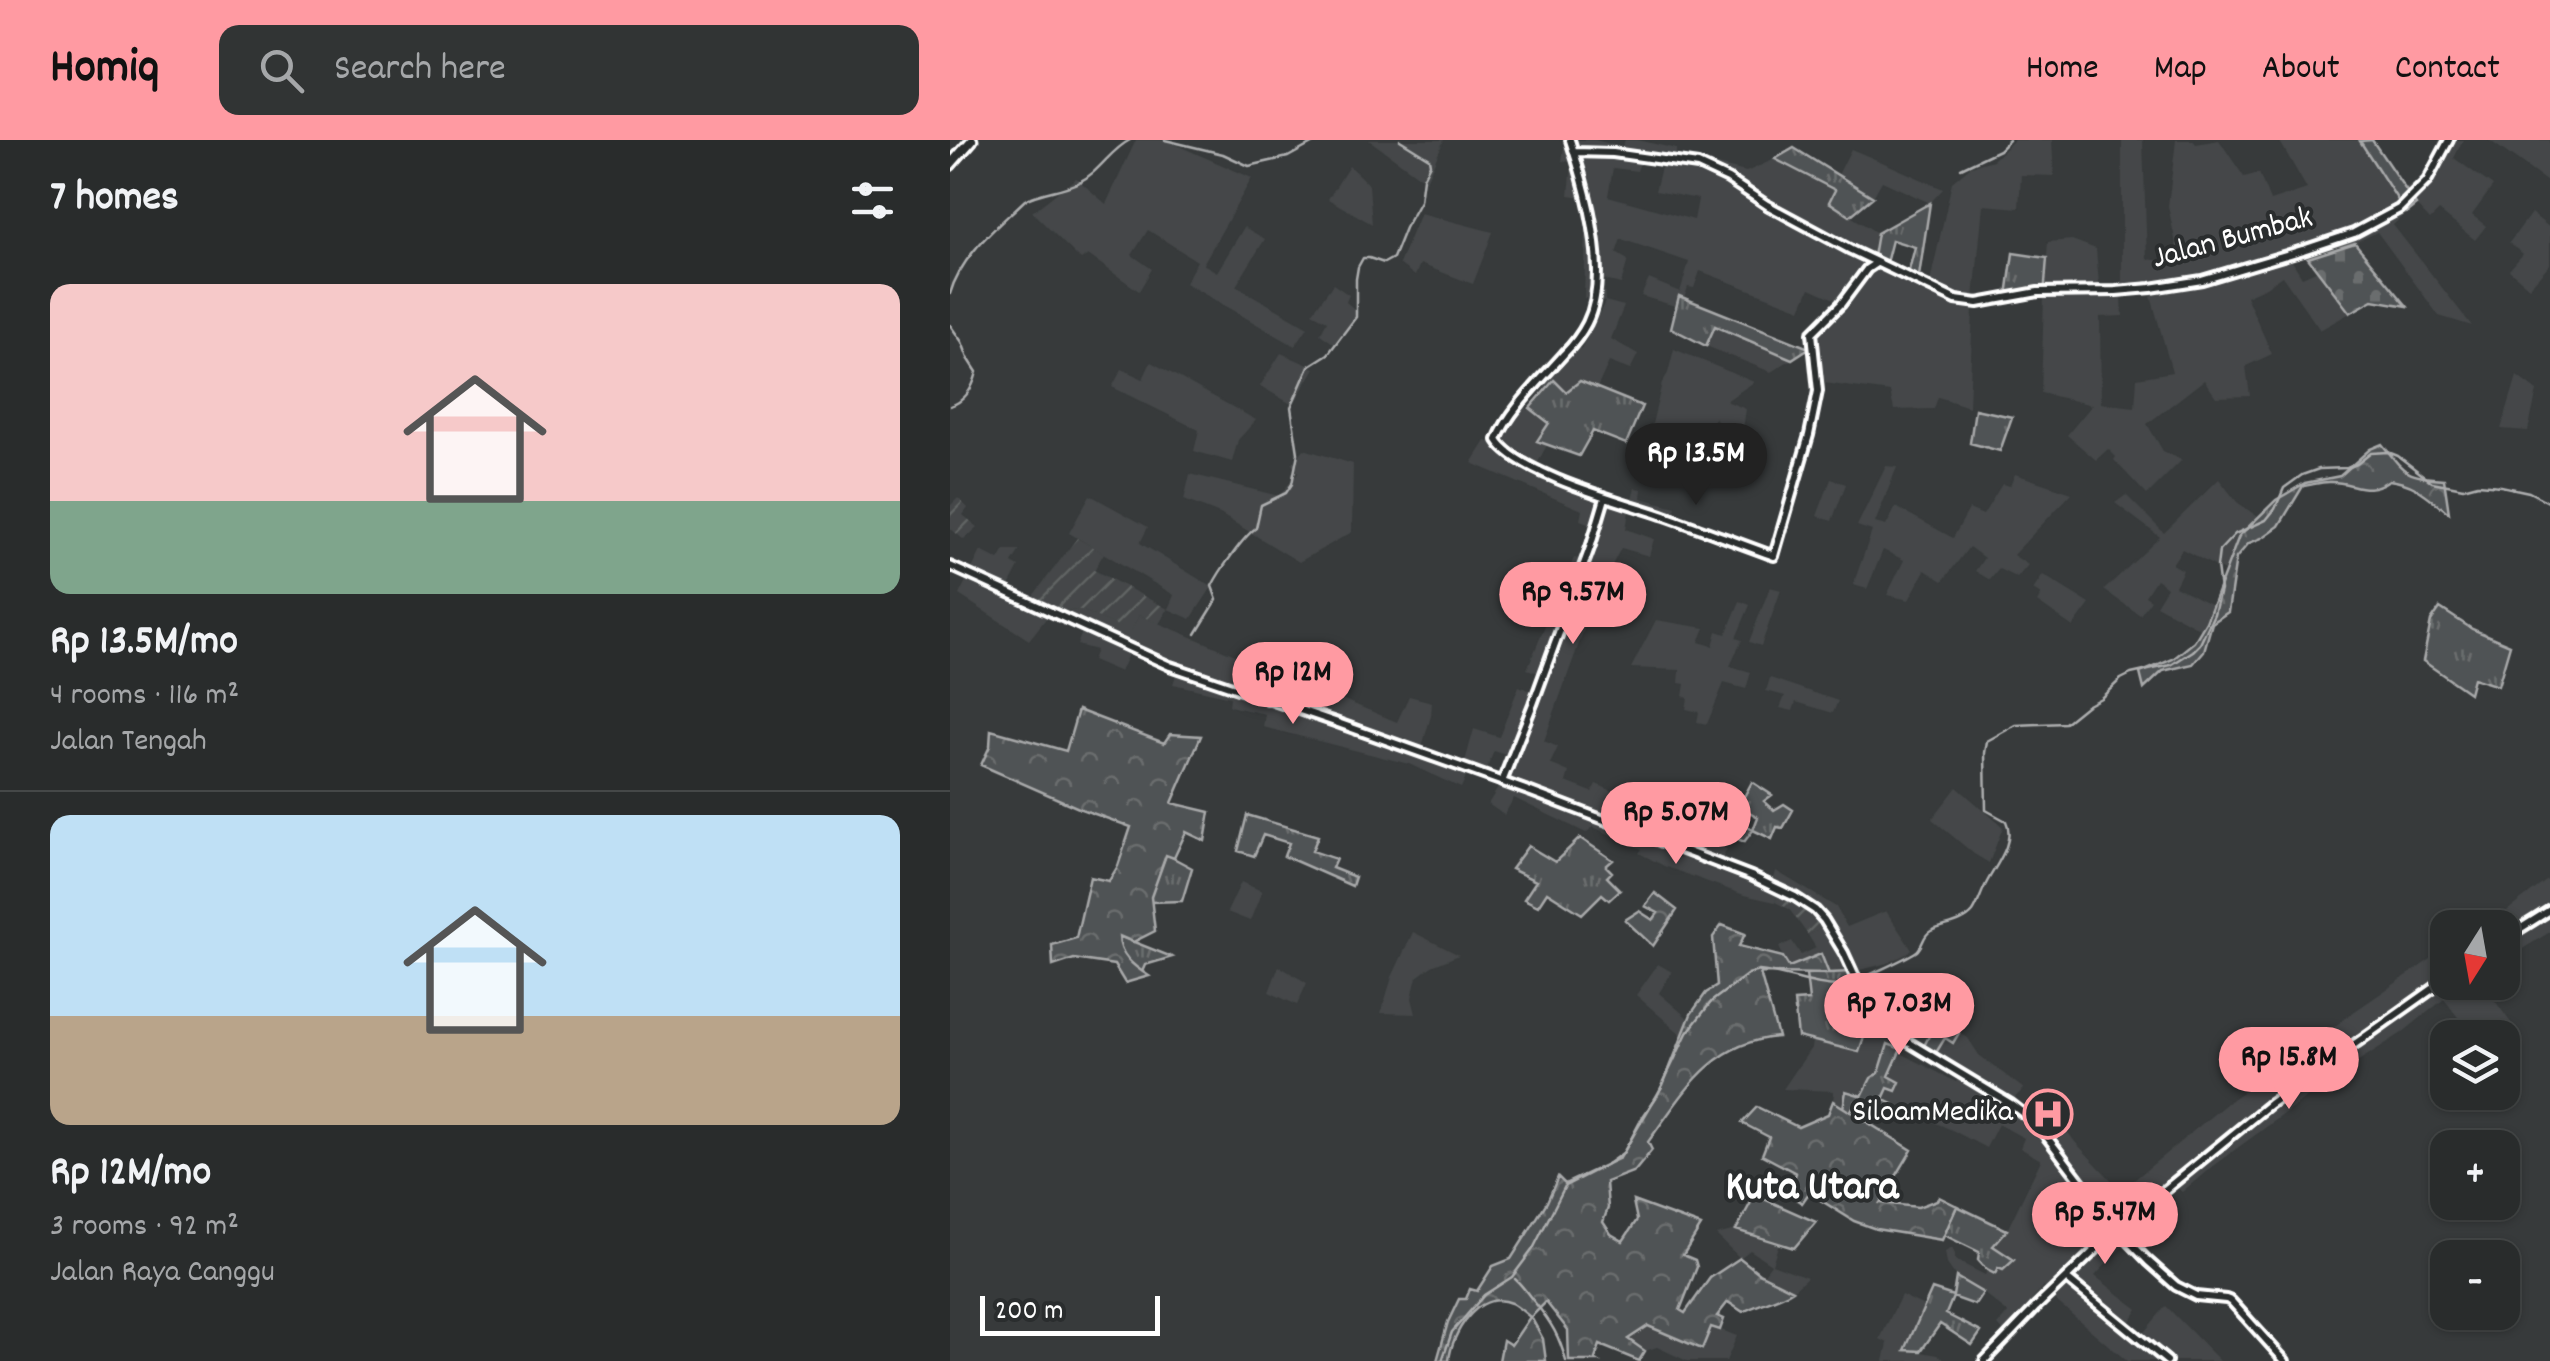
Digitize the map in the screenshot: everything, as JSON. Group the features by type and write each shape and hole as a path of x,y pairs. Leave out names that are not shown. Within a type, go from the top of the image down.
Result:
{"main road":[{"path":"950,165 972,140"}],"street":[{"path":"1570,140 1594,229 1596,274 1591,314 1576,341 1532,391 1497,440 1502,448 1533,467 1605,498 1774,556 1818,391 1812,333 1848,295 1866,269 1876,263"},
{"name":"Jalan Bumbak","path":"1574,152 1698,165 1876,263 1970,304 2038,292 2144,289 2202,280 2323,244 2387,217 2416,194 2450,140"},
{"path":"1502,782 1605,498"},
{"path":"950,566 1170,666 1421,752 1750,876 1795,897 1814,910 1833,934 1860,988 1890,1032 2011,1104 2037,1124 2117,1229 2176,1286 2196,1296 2231,1302 2286,1361"},
{"path":"2520,929 2550,910"},
{"path":"1984,1361 2117,1229 2270,1104 2430,991"},
{"path":"2066,1279 2168,1361"}],"shaded area":[{"path":"1136,140 1165,140 1252,178 1203,264 1217,272 1244,227 1265,239 1236,286 1308,327 1295,346 1185,283 1197,261 1148,230 1132,255 1152,269 1139,291 1088,255 1081,260 1032,212 1076,178 1106,204"},
{"path":"1369,140 1444,140 1426,181"},
{"path":"1560,140 1595,140 1622,147 1625,140 1638,140 1676,149 1676,155 1746,172 1775,159 1836,190 1829,202 1877,233 1872,262 1929,287 1952,182 1971,166 1993,160 2014,140 2052,140 2054,176 2021,175 2019,208 1983,205 1969,407 1938,397 1934,409 1894,410 1890,392 1824,383 1818,337 1850,306 1810,288 1801,309 1700,271 1694,288 1688,287 1684,299 1679,297 1675,306 1641,296 1649,279 1680,292 1689,262 1621,239 1616,253 1628,260 1621,284 1604,280 1605,301 1624,306 1611,339 1638,354 1630,370 1609,362 1597,388 1580,381 1566,392 1554,381 1547,389 1530,379 1566,341 1581,349 1605,302 1584,298 1590,215 1584,214 1583,197 1569,195 1572,162 1562,161 1565,141","holes":["1641,160 1662,163 1655,191 1698,199 1694,220 1608,196 1613,168 1637,171"]},
{"path":"2122,140 2143,140 2147,259 2180,263 2168,206 2176,140 2193,140 2196,144 2219,140 2244,177 2259,173 2270,201 2307,189 2279,140 2360,140 2406,213 2393,225 2472,326 2439,316 2377,232 2355,243 2292,261 2302,277 2318,270 2350,313 2320,330 2282,276 2246,296 2272,354 2246,366 2250,396 2216,397 2204,380 2147,424 2163,451 2182,460 2147,495 2108,449 2096,460 2067,435 2092,405 2041,393 2048,242 2072,240 2096,249 2100,295 2122,295","holes":["2122,296 2151,296 2172,372 2137,378 2135,407 2101,403 2100,317 2123,316"]},
{"path":"2440,140 2463,140 2454,158 2493,186 2472,215 2486,226 2475,240 2439,211 2430,220 2404,188 2415,183 2444,150"},
{"path":"2489,140 2550,140 2550,184"},
{"path":"1851,149 1943,189 1930,203 1882,181 1873,197 1838,175"},
{"path":"1349,166 1369,185 1372,224 1328,199"},
{"path":"1420,213 1493,232 1473,284 1420,264 1415,276 1399,264"},
{"path":"2531,213 2550,228 2550,264 2529,287 2509,270 2523,254 2509,243"},
{"path":"1333,284 1349,295 1346,302 1358,312 1336,345 1320,334 1327,321 1312,313"},
{"path":"1715,326 1792,359 1771,372 1706,346"},
{"path":"1674,349 1754,382 1726,401 1746,409 1738,461 1715,417 1708,430 1687,426 1683,444 1692,448 1683,480 1641,469"},
{"path":"1281,353 1315,368 1293,405 1260,386"},
{"path":"1151,362 1256,420 1238,440 1232,462 1194,451 1199,430 1112,387 1122,369 1143,379"},
{"path":"2517,376 2537,391 2528,431 2501,429"},
{"path":"1516,401 1549,423 1538,441 1547,445 1537,464 1610,502 1630,505 1635,488 1642,489 1641,498 1676,507 1672,519 1630,506 1626,529 1654,539 1649,556 1621,548 1596,596 1544,741 1558,747 1550,764 1569,772 1566,782 1592,792 1596,784 1682,812 1676,832 1727,849 1723,857 1672,839 1668,843 1655,837 1650,842 1673,853 1672,856 1680,859 1685,848 1773,883 1776,871 1836,907 1847,927 1886,911 1912,950 1888,963 1852,972 1829,974 1821,955 1788,967 1779,947 1792,941 1801,955 1816,948 1808,935 1830,924 1782,887 1775,902 1744,895 1664,866 1639,853 1642,849 1593,827 1586,833 1514,798 1504,815 1488,804 1511,757 1494,751 1485,773 1470,768 1461,788 1409,764 1263,727 1265,714 1229,706 1230,697 1173,684 1180,663 1132,645 1120,672 1092,660 1096,650 1077,645 1084,627 1052,611 1081,610 1131,631 1139,615 1397,722 1409,696 1432,702 1421,750 1464,765 1474,729 1499,737 1519,686 1536,693 1544,675 1527,669 1574,558 1589,561 1601,528 1580,520 1582,510 1472,463"},
{"path":"1304,449 1353,464 1352,532 1299,562 1220,514 1184,500 1190,474 1279,496 1298,473 1292,464"},
{"path":"1886,466 1897,467 1875,523 1886,526 1896,507 1953,538 1969,509 1983,515 2002,484 2010,486 2015,474 2072,493 2013,555 2028,565 2017,578 1999,569 1990,580 1975,571 1984,558 1969,547 1943,581 1925,570 1909,600 1887,595 1904,560 1883,550 1867,589 1853,585 1872,531 1857,526"},
{"path":"1831,479 1846,484 1832,521 1817,516"},
{"path":"2219,479 2237,502 2258,517 2239,536 2224,571 2182,549 2172,564 2183,570 2175,586 2212,605 2202,630 2156,605 2167,587 2156,579 2145,596 2151,600 2140,615 2104,590 2160,537 2115,503 2126,495 2164,533"},
{"path":"1090,495 1148,527 1140,543 1212,587 1191,619 1168,609 1174,595 1069,533"},
{"path":"958,498 968,508 963,515 978,527 964,540 950,528 950,506"},
{"path":"1077,538 1104,553 1094,570 1168,609 1159,624 1139,615 1131,632 1081,610 1052,611 1030,600"},
{"path":"1005,550 1020,550 1012,563 1019,567 1008,588 1052,611 1029,640 959,595 981,551 999,560"},
{"path":"2043,575 2090,604 2073,627 2037,602 2041,595 2033,590"},
{"path":"1770,587 1781,590 1761,646 1749,642"},
{"path":"1740,601 1750,605 1736,638 1742,640 1730,666 1751,672 1746,689 1724,683 1707,724 1697,722 1699,712 1686,709 1688,698 1683,696 1685,684 1679,683 1680,670 1631,668 1656,620 1705,628 1699,642 1713,646 1717,631 1726,634"},
{"path":"1770,678 1838,701 1833,713 1796,702 1793,711 1780,708 1785,696 1766,691"},
{"path":"1957,787 2003,827 1989,863 1932,819"},
{"path":"2550,878 2550,932 2520,951 2520,910 2508,910"},
{"path":"1241,882 1262,891 1250,921 1227,912"},
{"path":"1782,887 1823,912 1831,924 1808,935 1789,909 1775,902"},
{"path":"1413,932 1459,955 1417,977 1412,998 1416,1014 1381,1013 1392,977"},
{"path":"2430,960 2430,1000 2443,1000 2182,1192 2173,1184 2151,1202 2158,1210 2157,1217 2095,1276 2138,1309 2127,1326 2140,1337 2166,1306 2220,1361 2127,1361 2044,1287 2032,1300 2038,1307 2008,1336 1998,1325 2008,1313 1956,1277 1947,1264 1945,1252 1952,1248 1955,1260 1985,1275 1987,1270 1995,1273 2013,1260 1993,1246 2007,1230 2041,1160 2020,1148 2024,1138 1998,1124 1986,1148 1883,1100 1888,1087 1900,1081 1889,1077 1900,1050 1888,1044 1879,1073 1862,1096 1846,1091 1843,1108 1833,1101 1834,1091 1783,1089 1812,1041 1859,1051 1842,1024 1851,998 1884,1008 1900,986 1919,1017 1915,1022 1933,1030 1922,1050 1908,1043 1903,1054 1956,1082 1961,1072 1934,1056 1946,1038 1953,1042 1962,1034 1979,1055 2024,1089 2010,1102 2046,1135 2062,1124 2116,1185 2128,1185 2232,1099"},
{"path":"1658,964 1672,972 1659,993 1689,1019 1683,1036 1636,995"},
{"path":"1279,966 1307,983 1297,1005 1269,992"},
{"path":"2445,1000 2494,1000 2509,1020 2460,1020"},
{"path":"1736,1230 1779,1243 1772,1264 1807,1277 1793,1290 1763,1275 1771,1264 1750,1250 1740,1258 1716,1235"},
{"path":"1901,1295 1924,1306 1905,1349 1938,1355 1948,1361 1884,1361 1888,1343 1880,1339"},
{"path":"1648,1326 1701,1349 1711,1326 1737,1336 1726,1361 1687,1361 1657,1347 1645,1351 1627,1339"}],"green space":[{"path":"2372,140 2416,205 2406,213 2360,141"},
{"path":"1794,148 1873,197 1850,216 1829,202 1835,190 1775,159"},
{"path":"1930,203 1918,283 1907,278 1915,247 1892,240 1885,267 1872,262 1877,233"},
{"path":"2355,243 2407,306 2373,300 2350,313 2308,258"},
{"path":"2013,253 2047,258 2044,296 2006,303"},
{"path":"1679,296 1809,348 1792,359 1715,326 1706,346 1671,328"},
{"path":"1554,380 1566,392 1580,381 1642,406 1626,444 1593,431 1579,456 1537,441 1549,423 1530,408"},
{"path":"1975,409 2012,417 2000,451 1970,443"},
{"path":"2382,444 2407,472 2444,479 2449,513 2407,484 2389,480 2366,488 2338,482 2303,486 2279,526 2249,543 2236,558 2228,612 2212,623 2204,651 2193,664 2163,671 2144,689 2140,673 2173,659 2194,642 2206,622 2239,536 2276,500 2305,483 2340,476 2370,449"},
{"path":"2440,608 2472,629 2510,645 2498,686 2473,678 2469,693 2423,661 2431,621"},
{"path":"1078,710 1164,743 1170,734 1201,736 1172,803 1210,812 1205,841 1186,832 1174,858 1166,855 1151,897 1155,931 1133,942 1119,936 1128,959 1149,976 1125,983 1114,965 1074,959 1053,966 1052,945 1076,938 1090,877 1109,881 1131,827 981,765 990,746 991,730 1066,751"},
{"path":"1752,782 1772,795 1764,801 1774,810 1784,804 1793,810 1772,839 1753,830 1758,817 1739,806"},
{"path":"1688,792 1753,830 1744,842 1682,812"},
{"path":"1247,815 1318,836 1312,851 1336,859 1332,868 1355,877 1352,886 1284,856 1289,843 1263,835 1254,856 1238,851"},
{"path":"1580,838 1613,860 1606,866 1612,872 1607,877 1620,890 1609,900 1602,894 1582,914 1547,892 1538,906 1524,899 1536,881 1511,869 1528,846 1555,862"},
{"path":"1166,854 1192,868 1182,901 1151,902 1150,897"},
{"path":"1655,893 1677,910 1653,946 1625,920 1639,911 1653,920 1658,913 1645,906"},
{"path":"1722,925 1745,934 1739,946 1783,957 1789,967 1821,954 1829,974 1760,973 1778,1037 1734,1049 1701,1073 1648,1142 1652,1150 1635,1171 1606,1182 1608,1208 1603,1222 1611,1234 1623,1241 1637,1220 1633,1201 1701,1226 1683,1255 1695,1260 1697,1267 1680,1310 1685,1313 1710,1278 1740,1258 1759,1273 1793,1290 1743,1312 1728,1302 1717,1316 1724,1319 1720,1330 1711,1327 1702,1349 1648,1326 1628,1339 1645,1351 1639,1361 1600,1345 1595,1359 1598,1361 1569,1361 1568,1330 1546,1302 1531,1317 1543,1339 1546,1361 1499,1361 1503,1340 1511,1345 1530,1317 1511,1303 1488,1302 1477,1308 1461,1327 1449,1361 1437,1361 1459,1299 1466,1299 1470,1289 1477,1291 1493,1266 1511,1259 1558,1177 1565,1184 1620,1158 1663,1085 1691,1014 1706,993 1717,986 1713,937"},
{"path":"1119,936 1172,957 1145,965 1142,972 1125,956"},
{"path":"1852,972 1884,1008 1850,998 1842,1023 1866,1031 1859,1052 1798,1037 1794,1001 1809,1000 1806,974"},
{"path":"1928,1013 1959,1033 1953,1043 1945,1038 1934,1056 1922,1050 1932,1030 1915,1022"},
{"path":"1888,1044 1901,1049 1889,1076 1900,1082 1896,1091 1888,1088 1883,1099 1893,1104 1885,1119 1855,1104 1850,1112 1843,1108 1846,1091 1862,1096 1871,1078 1879,1073"},
{"path":"1833,1101 1912,1150 1880,1203 1918,1207 1939,1197 1957,1206 1942,1240 1876,1229 1854,1221 1809,1193 1802,1203 1788,1194 1796,1173 1762,1155 1769,1137 1742,1123 1757,1107 1798,1127 1828,1114"},
{"path":"1755,1195 1816,1222 1794,1248 1736,1230"},
{"path":"1957,1206 2007,1230 1993,1246 2014,1260 2003,1270 1998,1268 1995,1274 1987,1270 1978,1260 1979,1252 1944,1235"},
{"path":"1956,1277 1983,1293 1975,1305 1953,1297 1946,1314 1981,1332 1972,1345 1940,1324 1921,1351 1905,1350 1932,1289 1953,1296"}],"waterway":[{"path":"950,294 971,254 1025,200 1079,182 1130,140"},
{"path":"1165,140 1223,154 1249,166 1288,157 1319,140"},
{"path":"1196,634 1217,600 1212,586 1256,528 1261,505 1286,493 1292,484 1298,453 1291,407 1309,366 1328,354 1356,317 1358,267 1363,258 1384,263 1393,258 1420,201 1429,158 1400,140"},
{"path":"1961,168 1999,150 2009,140"},
{"path":"950,325 977,372 968,393 950,406"},
{"path":"1442,1361 1452,1332 1484,1295 1512,1277 1533,1249 1565,1186 1624,1152 1687,1033 1712,1001 1748,974 1759,971 1842,986 1914,953 1928,933 1973,912 2008,837 2006,821 1986,810 1987,741 2016,725 2065,723 2121,679 2171,665 2193,651 2214,614 2220,590 2219,551 2235,534 2266,520 2284,488 2319,469 2347,468 2371,453 2388,452 2432,482 2463,488 2478,484 2501,486 2529,492 2550,503"},
{"path":"1515,1279 1551,1324 1566,1361"}],"place":[{"name":"SiloamMedika","path":"2048,1114"}],"district":[{"name":"Kuta Utara","path":"1812,1190"}]}
